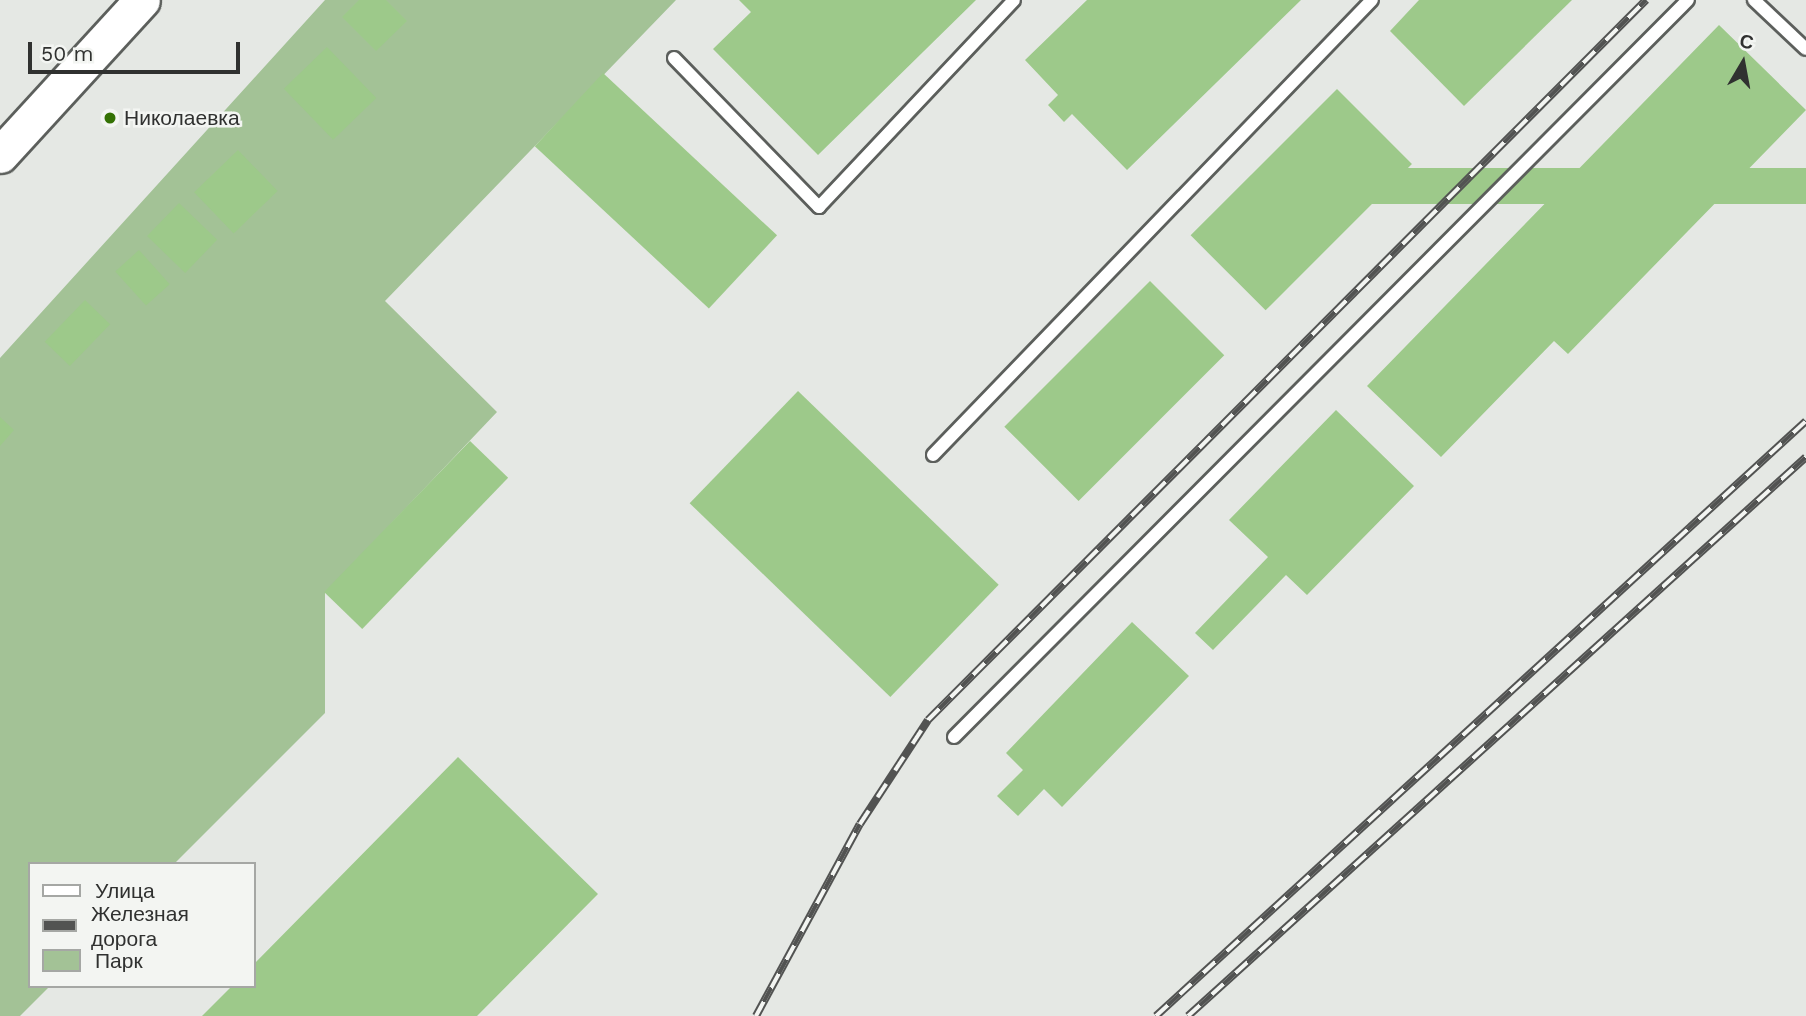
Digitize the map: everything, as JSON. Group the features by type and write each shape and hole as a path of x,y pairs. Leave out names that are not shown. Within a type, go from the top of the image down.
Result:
{"main road":[{"path":"0,155 142,0"}],"lane":[{"path":"674,58 819,207 1014,0"},
{"path":"933,455 1372,0"},
{"path":"954,737 1688,0"},
{"path":"1754,0 1806,49"}],"green space":[{"path":"325,0 676,0 385,301 497,412 325,593 325,713 176,862 28,862 28,988 48,988 20,1016 0,1016 0,358"}],"building":[{"path":"359,0 386,0 407,21 376,51 342,17"},
{"path":"739,0 976,0 818,155 713,49 751,12"},
{"path":"1087,0 1301,0 1127,170 1072,114 1064,122 1048,105 1058,95 1025,60"},
{"path":"1419,0 1572,0 1464,106 1390,31"},
{"path":"1719,25 1806,110 1568,354 1554,341 1441,457 1367,386"},
{"path":"327,47 376,98 333,140 284,89"},
{"path":"603,73 777,235 709,308 535,146"},
{"path":"1337,89 1412,164 1266,310 1191,235"},
{"path":"238,150 278,191 234,233 194,192"},
{"path":"1363,168 1806,168 1806,204 1363,204"},
{"path":"179,203 217,240 185,273 147,236"},
{"path":"139,250 170,284 146,306 115,271"},
{"path":"1150,281 1224,355 1079,501 1004,427"},
{"path":"85,300 110,324 70,366 45,342"},
{"path":"798,391 999,585 890,697 690,503"},
{"path":"1336,410 1414,486 1307,595 1286,575 1213,650 1195,633 1268,557 1229,520"},
{"path":"0,417 14,430 0,446"},
{"path":"470,441 508,478 362,629 324,592"},
{"path":"1132,622 1189,676 1062,807 1044,789 1018,816 997,796 1023,770 1006,753"},
{"path":"458,757 598,894 477,1016 202,1016 230,988 256,988 256,962"}],"railway":[{"path":"756,1016 860,824 928,720 1646,0"},
{"path":"1156,1016 1806,421"},
{"path":"1188,1016 1806,457"}],"place":[{"name":"Николаевка","path":"110,118"}]}
